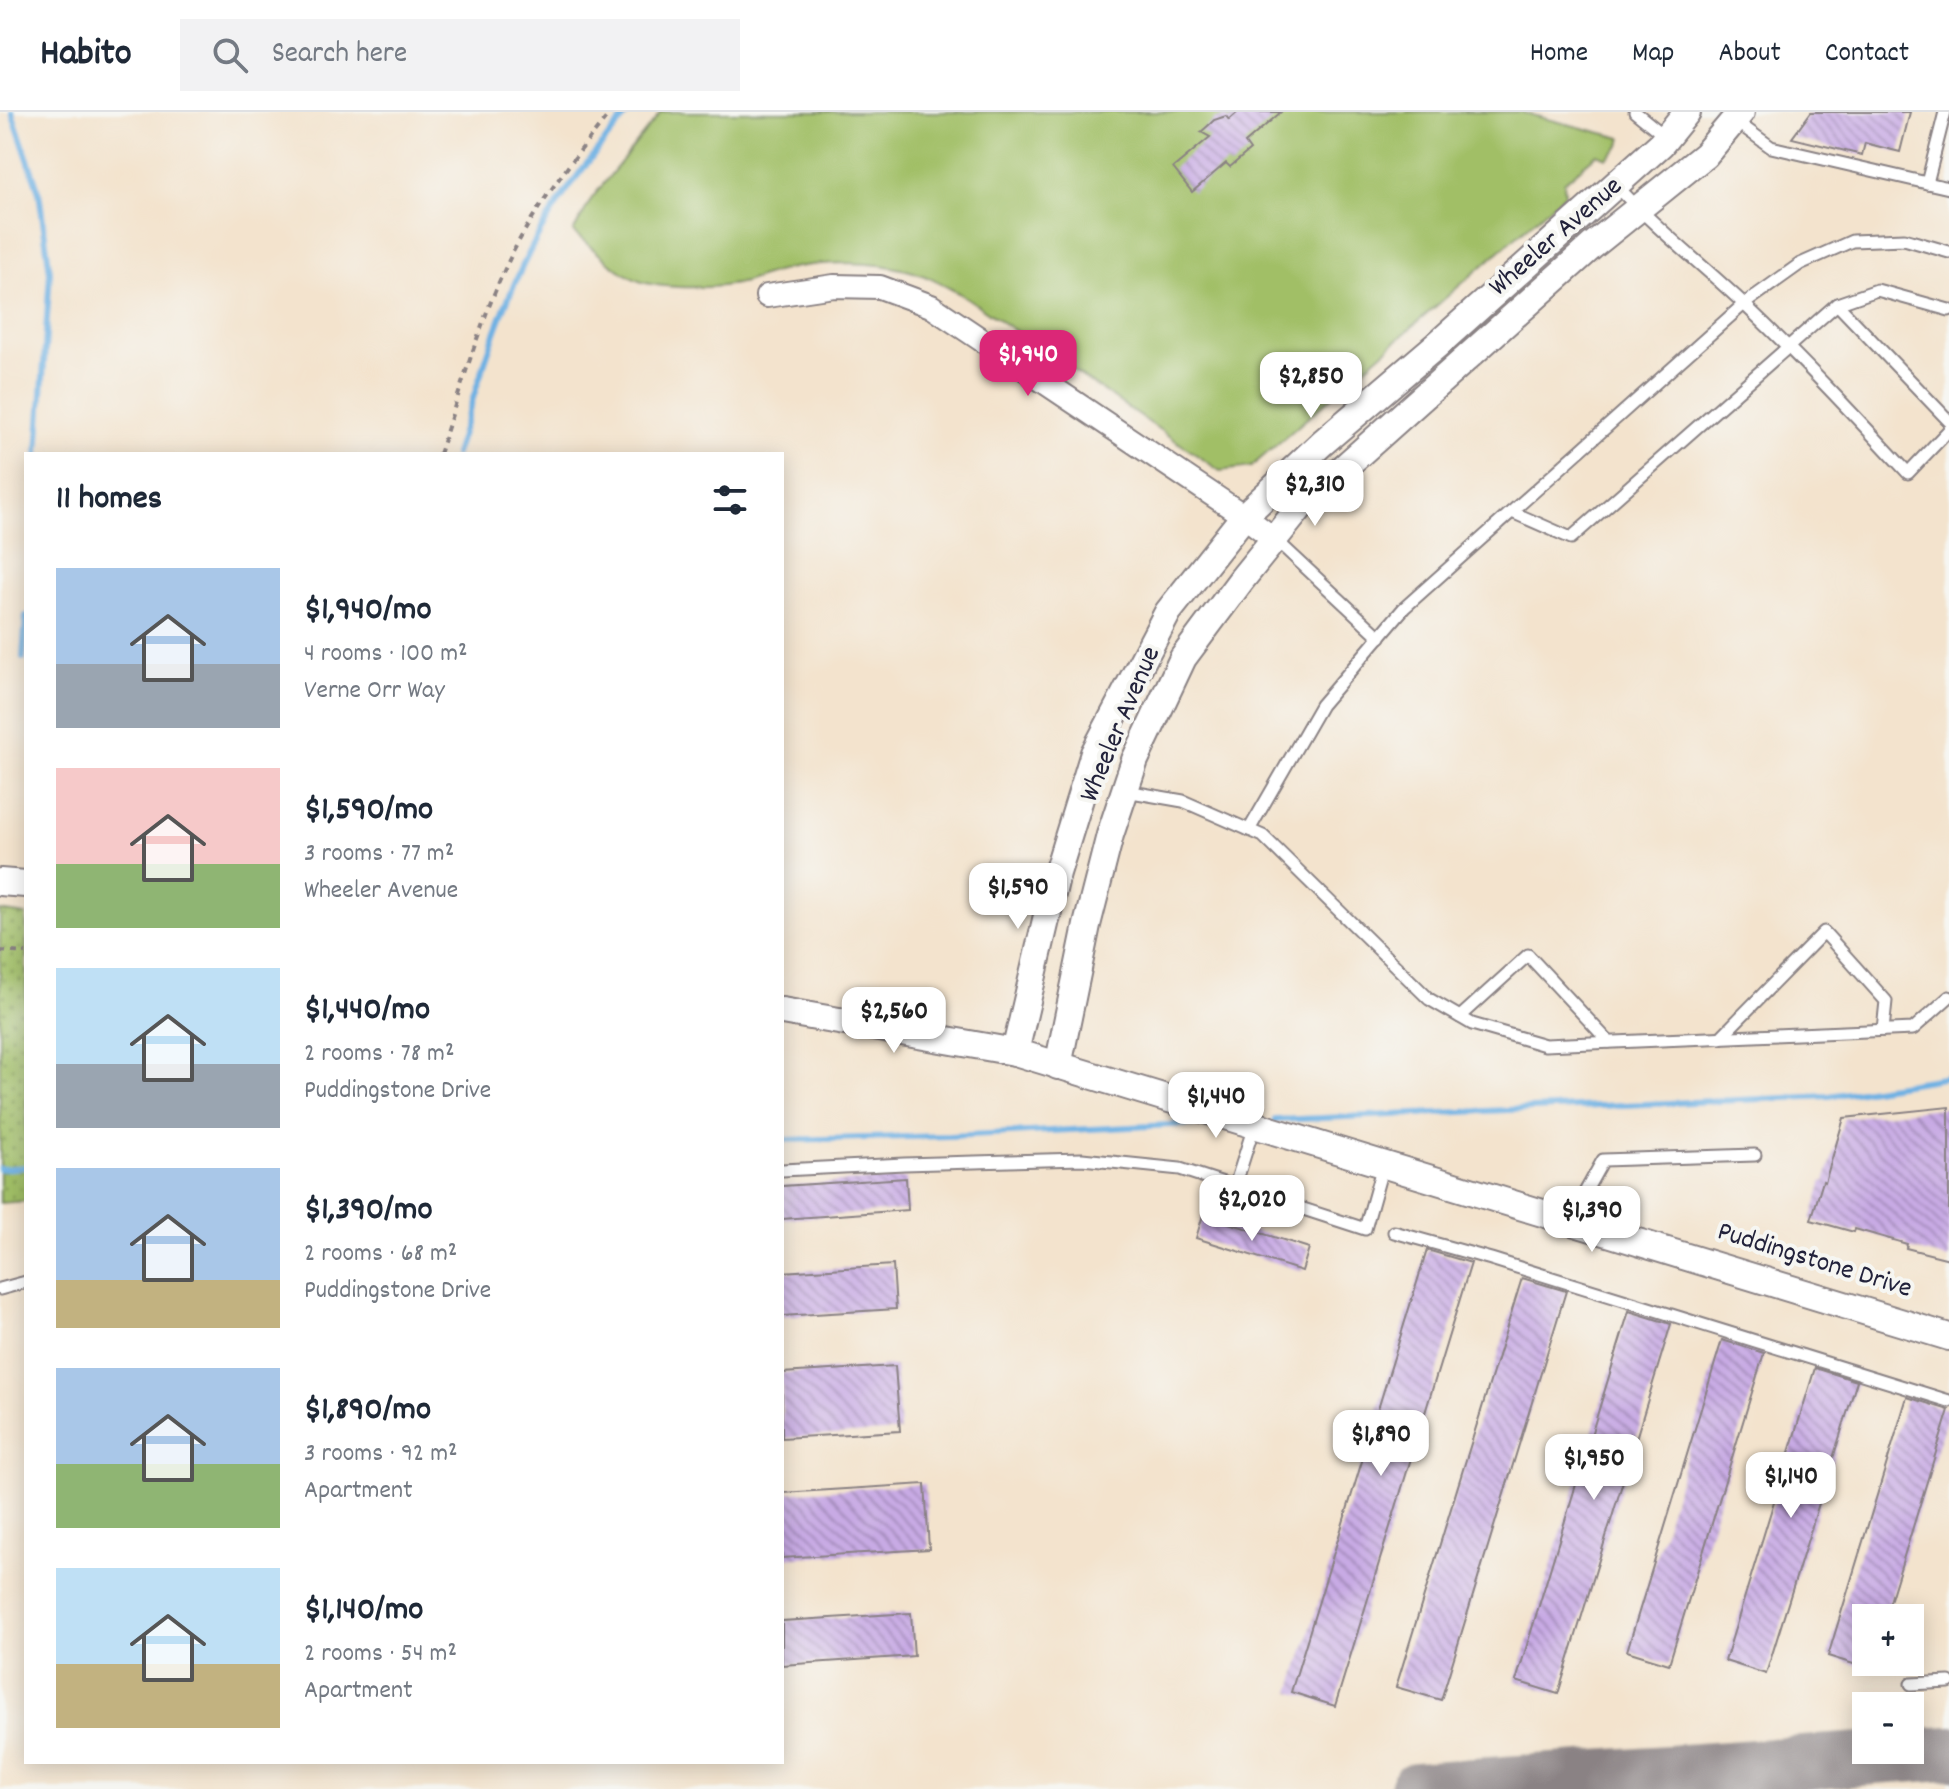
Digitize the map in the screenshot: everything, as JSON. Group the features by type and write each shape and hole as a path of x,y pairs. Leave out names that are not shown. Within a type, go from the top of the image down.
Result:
{"street":[{"name":"Wheeler Avenue","path":"1015,1052 1057,873 1094,753 1168,612 1244,516 1322,443 1616,185 1666,138 1687,112"},
{"name":"Wheeler Avenue","path":"1058,1066 1087,925 1110,835 1135,760 1183,658 1301,506 1592,246 1705,155 1737,116"},
{"path":"767,296 834,286 880,287 931,306 1274,539"},
{"path":"0,882 24,884"},
{"name":"Puddingstone Drive","path":"784,1011 1015,1052 1949,1337"}],"lane":[{"path":"1635,112 1666,138"},
{"path":"1927,183 1945,112"},
{"path":"1737,116 1771,147 1949,188"},
{"path":"1616,185 1637,209 1788,347 1908,473 1949,430"},
{"path":"1249,830 1321,705 1404,608 1744,304 1800,264 1852,241 1904,239 1949,252"},
{"path":"1512,512 1571,538 1837,304 1877,290 1949,310"},
{"path":"1837,304 1949,421"},
{"path":"1274,539 1380,637"},
{"path":"1125,790 1183,801 1263,836 1429,999 1472,1024 1545,1045 1913,1029 1949,997"},
{"path":"1720,1038 1824,932 1886,1001 1883,1030"},
{"path":"1460,1017 1528,955 1609,1042"},
{"path":"1235,1186 1254,1125"},
{"path":"1569,1221 1603,1160 1755,1155"},
{"path":"784,1170 1082,1159 1180,1169 1365,1229 1383,1164"},
{"path":"1394,1232 1491,1259 1949,1401"},
{"path":"0,1289 24,1283"},
{"path":"1911,1684 1949,1682"}],"path":[{"path":"440,452 487,314 511,256 535,213 611,112"},
{"path":"2,951 24,953"}],"green space":[{"path":"661,112 1520,112 1622,138 1620,146 1607,158 1597,154 1564,182 1565,194 1251,467 1220,471 967,298 914,272 866,264 823,264 784,270 734,284 693,287 642,282 625,274 573,232 592,198"},
{"path":"0,911 24,915 24,1201 0,1203"}],"building":[{"path":"1238,112 1281,112 1245,143 1250,150 1230,167 1226,163 1192,192 1173,168 1210,137 1201,132 1214,120 1226,116 1229,120"},
{"path":"1811,112 1910,112 1900,152 1865,143 1862,155 1792,138"},
{"path":"1949,1107 1949,1259 1906,1248 1907,1244 1855,1229 1854,1232 1811,1220 1844,1118"},
{"path":"906,1178 908,1210 784,1219 784,1186"},
{"path":"1203,1215 1309,1248 1302,1271 1196,1238"},
{"path":"1427,1250 1471,1263 1335,1706 1291,1692"},
{"path":"893,1265 896,1309 784,1316 784,1272"},
{"path":"1522,1278 1566,1291 1441,1700 1396,1687"},
{"path":"1629,1311 1671,1324 1558,1694 1516,1681"},
{"path":"1722,1340 1764,1353 1669,1664 1627,1651"},
{"path":"895,1366 900,1431 784,1438 784,1373"},
{"path":"1815,1368 1857,1381 1766,1674 1725,1661"},
{"path":"1907,1397 1949,1410 1889,1604 1852,1604 1852,1664 1828,1656"},
{"path":"925,1484 929,1549 784,1558 784,1493"},
{"path":"911,1613 914,1656 784,1665 784,1621"}],"waterway":[{"path":"12,112 39,192 50,272 38,452"},
{"path":"456,452 499,323 532,247 564,194 629,112"},
{"path":"23,658 24,644"},
{"path":"1275,1120 1829,1096 1949,1077"},
{"path":"784,1140 949,1136 1211,1123"},
{"path":"0,1169 24,1167"}],"taxiway":[{"path":"1416,1789 1949,1753"}]}
